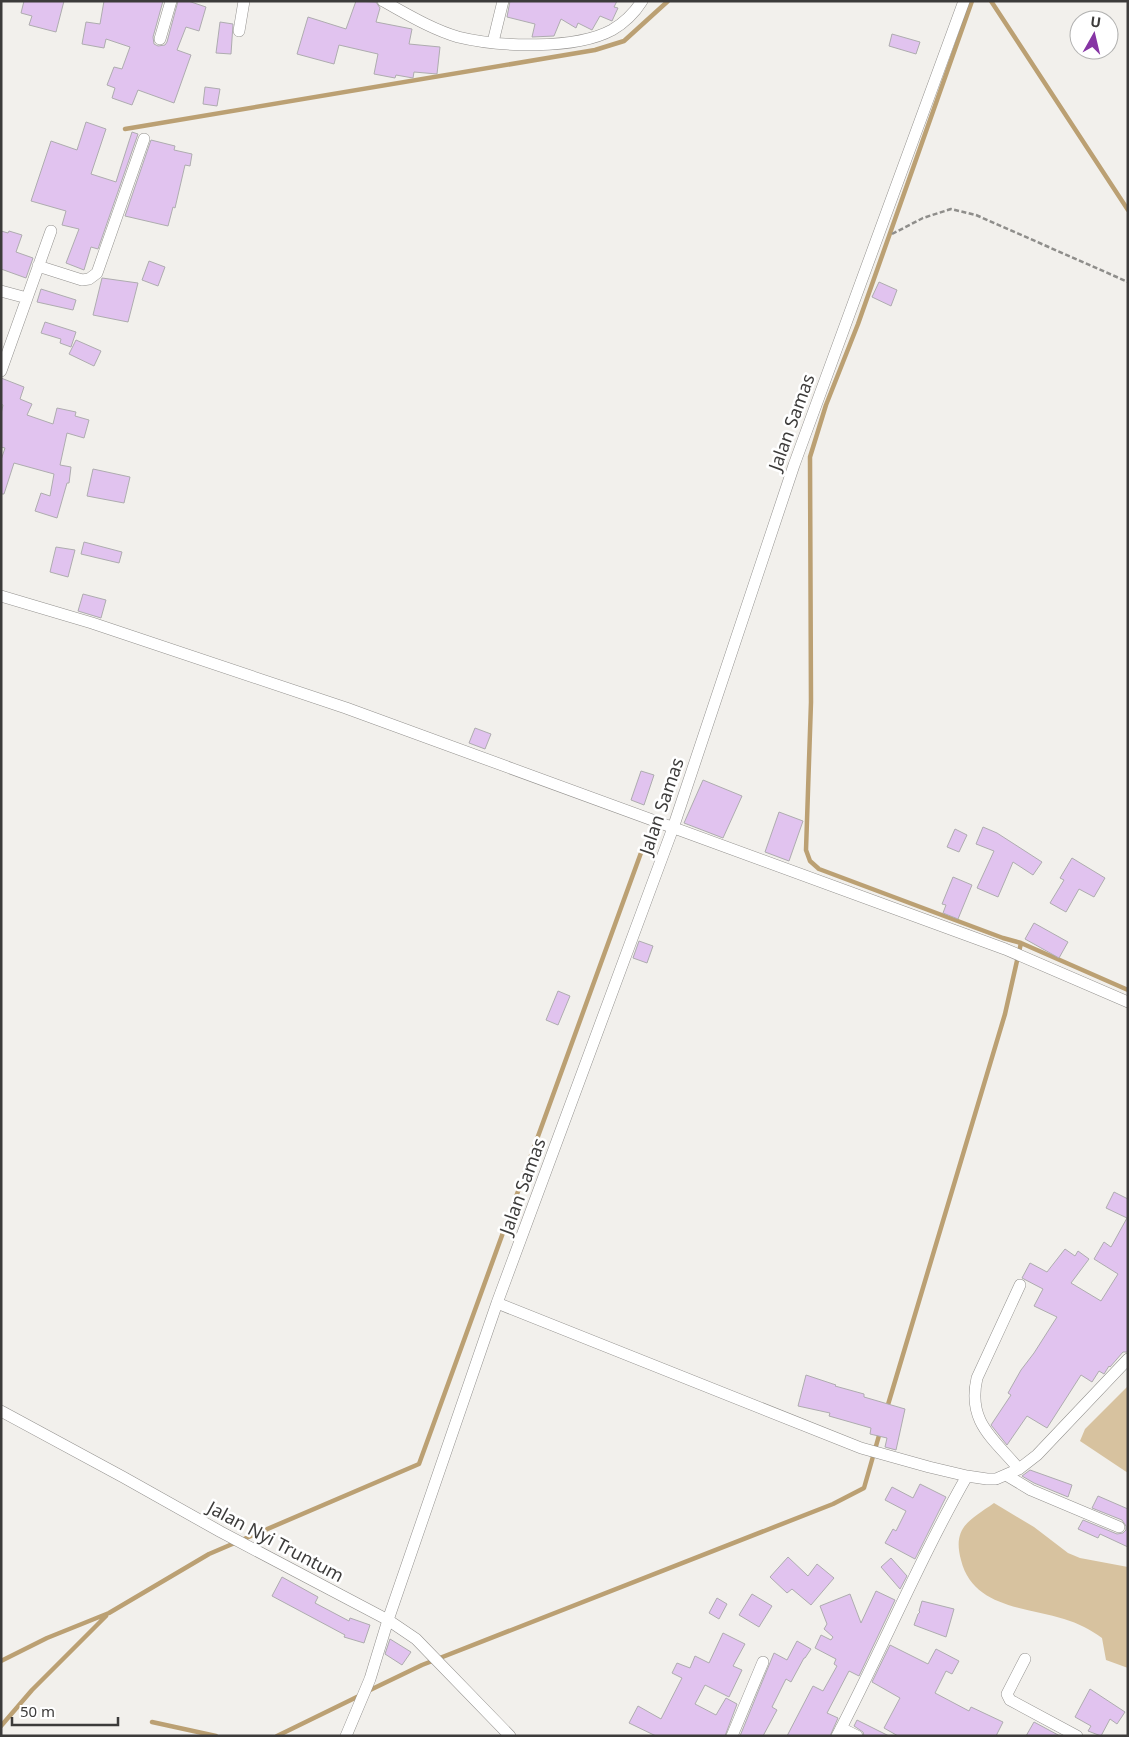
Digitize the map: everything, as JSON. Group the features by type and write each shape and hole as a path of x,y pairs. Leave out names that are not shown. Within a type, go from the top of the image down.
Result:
{"street":[{"path":"160,39 171,1"},
{"path":"239,31 244,1"},
{"path":"382,1 441,31 459,37 493,42 530,44 561,44 593,37 612,30 626,20 642,1"},
{"path":"493,42 504,1"},
{"name":"Jalan Samas","path":"346,1736 370,1680 388,1620 497,1303 673,828 794,465 964,1"},
{"path":"38,266 82,280 89,279 97,273 144,139"},
{"path":"1,371 51,230"},
{"path":"1,291 27,298"},
{"path":"1,596 92,623 346,708 1005,948 1128,1002"},
{"path":"1019,1469 982,1425 974,1405 974,1391 977,1378 1020,1285"},
{"path":"497,1303 861,1448 967,1476 996,1479 1019,1469 1037,1455 1128,1359"},
{"name":"Jalan Nyi Truntum","path":"1,1411 254,1550 388,1620 416,1639 428,1650 510,1736"},
{"path":"1006,1475 1031,1490 1120,1527"},
{"path":"857,1736 839,1732 938,1528 967,1476"},
{"path":"1025,1659 1007,1694 1007,1698 1077,1736"},
{"path":"732,1736 763,1662"}],"path":[{"path":"901,230 923,218 951,209 976,215 1128,282"}],"shaded area":[{"path":"1128,1386 1128,1473 1080,1441 1085,1429"},
{"path":"994,1503 1034,1527 1068,1553 1080,1558 1128,1567 1128,1668 1106,1660 1102,1638 1093,1632 1064,1619 1018,1608 989,1597 977,1588 967,1576 959,1549 961,1532 965,1525 977,1514"}],"building":[{"path":"24,1 64,1 56,32 29,25 32,16 21,13"},
{"path":"104,1 163,1 153,37 154,44 158,46 165,45 167,42 178,1 188,1 206,7 199,31 186,27 177,50 191,55 174,103 138,90 132,105 112,98 115,88 107,85 114,67 122,69 130,47 106,39 104,48 82,44 86,22 100,24"},
{"path":"356,1 376,2 380,8 376,22 412,29 409,44 440,47 437,74 414,72 413,78 396,75 395,78 374,74 378,54 339,45 334,64 297,54 308,17 346,29"},
{"path":"510,1 617,1 614,7 618,8 612,21 600,16 592,30 578,23 576,28 561,19 554,36 532,37 535,24 507,17"},
{"path":"220,22 233,24 231,54 216,53"},
{"path":"892,34 920,42 916,54 889,46"},
{"path":"205,87 220,89 217,106 203,104"},
{"path":"86,122 106,129 91,174 116,182 132,132 138,134 98,249 91,247 84,270 66,263 79,229 62,225 66,211 31,201 51,141 77,150"},
{"path":"151,140 175,146 174,150 192,154 190,166 185,165 175,208 173,207 168,226 125,216"},
{"path":"1,231 22,235 16,252 33,258 26,278 1,269"},
{"path":"149,261 165,267 158,286 142,280"},
{"path":"102,278 138,283 128,322 93,315"},
{"path":"879,282 897,290 891,306 872,297"},
{"path":"41,289 76,300 73,310 37,302"},
{"path":"45,322 76,332 71,347 60,343 61,339 41,333"},
{"path":"76,340 101,351 94,366 69,354"},
{"path":"1,378 24,387 20,399 32,404 27,415 53,424 57,408 76,412 75,416 89,420 84,438 67,433 60,465 71,467 69,483 67,483 57,518 35,511 41,493 50,496 54,474 14,463 4,494 1,494 1,460 5,448 1,447 1,414 3,405 1,404"},
{"path":"93,469 130,477 124,503 87,496"},
{"path":"84,542 122,552 119,563 81,554"},
{"path":"56,547 75,550 68,577 50,572"},
{"path":"83,594 106,600 101,618 78,611"},
{"path":"475,728 491,734 485,749 469,743"},
{"path":"641,771 654,775 644,805 631,800"},
{"path":"703,780 742,796 723,838 684,823"},
{"path":"779,812 803,821 789,861 765,852"},
{"path":"983,827 997,833 1042,862 1033,875 1013,862 998,897 977,888 994,851 976,844"},
{"path":"955,829 967,835 959,852 947,847"},
{"path":"1072,858 1105,878 1094,897 1079,889 1066,912 1050,903 1064,880 1060,878"},
{"path":"953,877 972,885 958,919 943,913 946,905 942,904"},
{"path":"1034,923 1068,942 1059,958 1025,939"},
{"path":"639,941 653,946 647,963 633,958"},
{"path":"558,991 570,996 558,1025 546,1020"},
{"path":"1114,1192 1128,1199 1128,1352 1123,1352 1104,1374 1099,1371 1092,1382 1081,1375 1047,1428 1027,1416 1007,1445 991,1425 1011,1395 1008,1393 1021,1370 1057,1317 1034,1306 1043,1289 1022,1278 1030,1263 1047,1272 1065,1249 1075,1256 1078,1251 1089,1259 1071,1283 1101,1301 1118,1274 1094,1259 1104,1242 1111,1247 1127,1218 1106,1208"},
{"path":"806,1375 864,1394 864,1397 905,1409 896,1450 885,1447 887,1438 870,1434 871,1428 829,1416 830,1413 798,1406"},
{"path":"1030,1470 1072,1485 1068,1497 1022,1476"},
{"path":"920,1484 946,1497 915,1559 885,1543 893,1529 896,1531 906,1511 885,1500 892,1487 913,1498"},
{"path":"1098,1496 1128,1509 1128,1547 1100,1534 1098,1538 1078,1529 1083,1520 1117,1534 1123,1533 1126,1530 1122,1520 1092,1508"},
{"path":"788,1557 808,1576 817,1564 834,1578 811,1605 792,1589 787,1593 770,1577"},
{"path":"891,1558 907,1576 900,1589 881,1567"},
{"path":"282,1577 318,1597 315,1603 349,1621 350,1618 370,1625 364,1643 344,1637 345,1635 272,1596"},
{"path":"876,1591 895,1600 859,1676 849,1671 827,1713 838,1718 830,1736 787,1736 813,1686 823,1691 837,1666 834,1664 836,1659 815,1648 821,1635 831,1640 833,1637 824,1629 827,1624 820,1606 850,1594 861,1623"},
{"path":"752,1594 772,1606 759,1627 739,1615"},
{"path":"717,1598 727,1604 719,1619 709,1613"},
{"path":"922,1601 954,1609 946,1637 914,1625 920,1612"},
{"path":"723,1633 745,1644 733,1666 742,1670 729,1697 705,1685 695,1704 716,1715 726,1698 737,1704 725,1736 656,1736 629,1723 638,1706 661,1719 682,1678 672,1673 677,1663 690,1668 695,1656 709,1663"},
{"path":"390,1639 411,1652 402,1665 385,1654"},
{"path":"797,1641 811,1649 791,1682 786,1679 772,1707 777,1710 763,1736 740,1736 774,1653 787,1660"},
{"path":"890,1645 928,1664 936,1649 959,1661 952,1674 946,1671 935,1693 969,1711 971,1707 1003,1722 996,1736 898,1736 884,1728 900,1698 872,1682"},
{"path":"1090,1689 1125,1712 1117,1724 1110,1719 1101,1736 1088,1731 1091,1726 1075,1717"},
{"path":"857,1720 889,1736 864,1736 863,1732 854,1726"},
{"path":"1034,1722 1060,1736 1026,1736"}],"waterway":[{"path":"125,129 595,50 624,41 668,1"},
{"path":"972,1 858,324 826,405 810,457 811,702 806,850 810,861 819,869 1021,943 1128,990"},
{"path":"991,1 1128,210"},
{"path":"1,1661 47,1638 109,1613 209,1554 419,1464 642,850"},
{"path":"887,1408 1005,1014 1021,943"},
{"path":"368,1691 422,1665 833,1504 864,1488 880,1432"},
{"path":"1,1726 32,1690 106,1616"},
{"path":"277,1736 361,1695"},
{"path":"152,1722 216,1736"}]}
